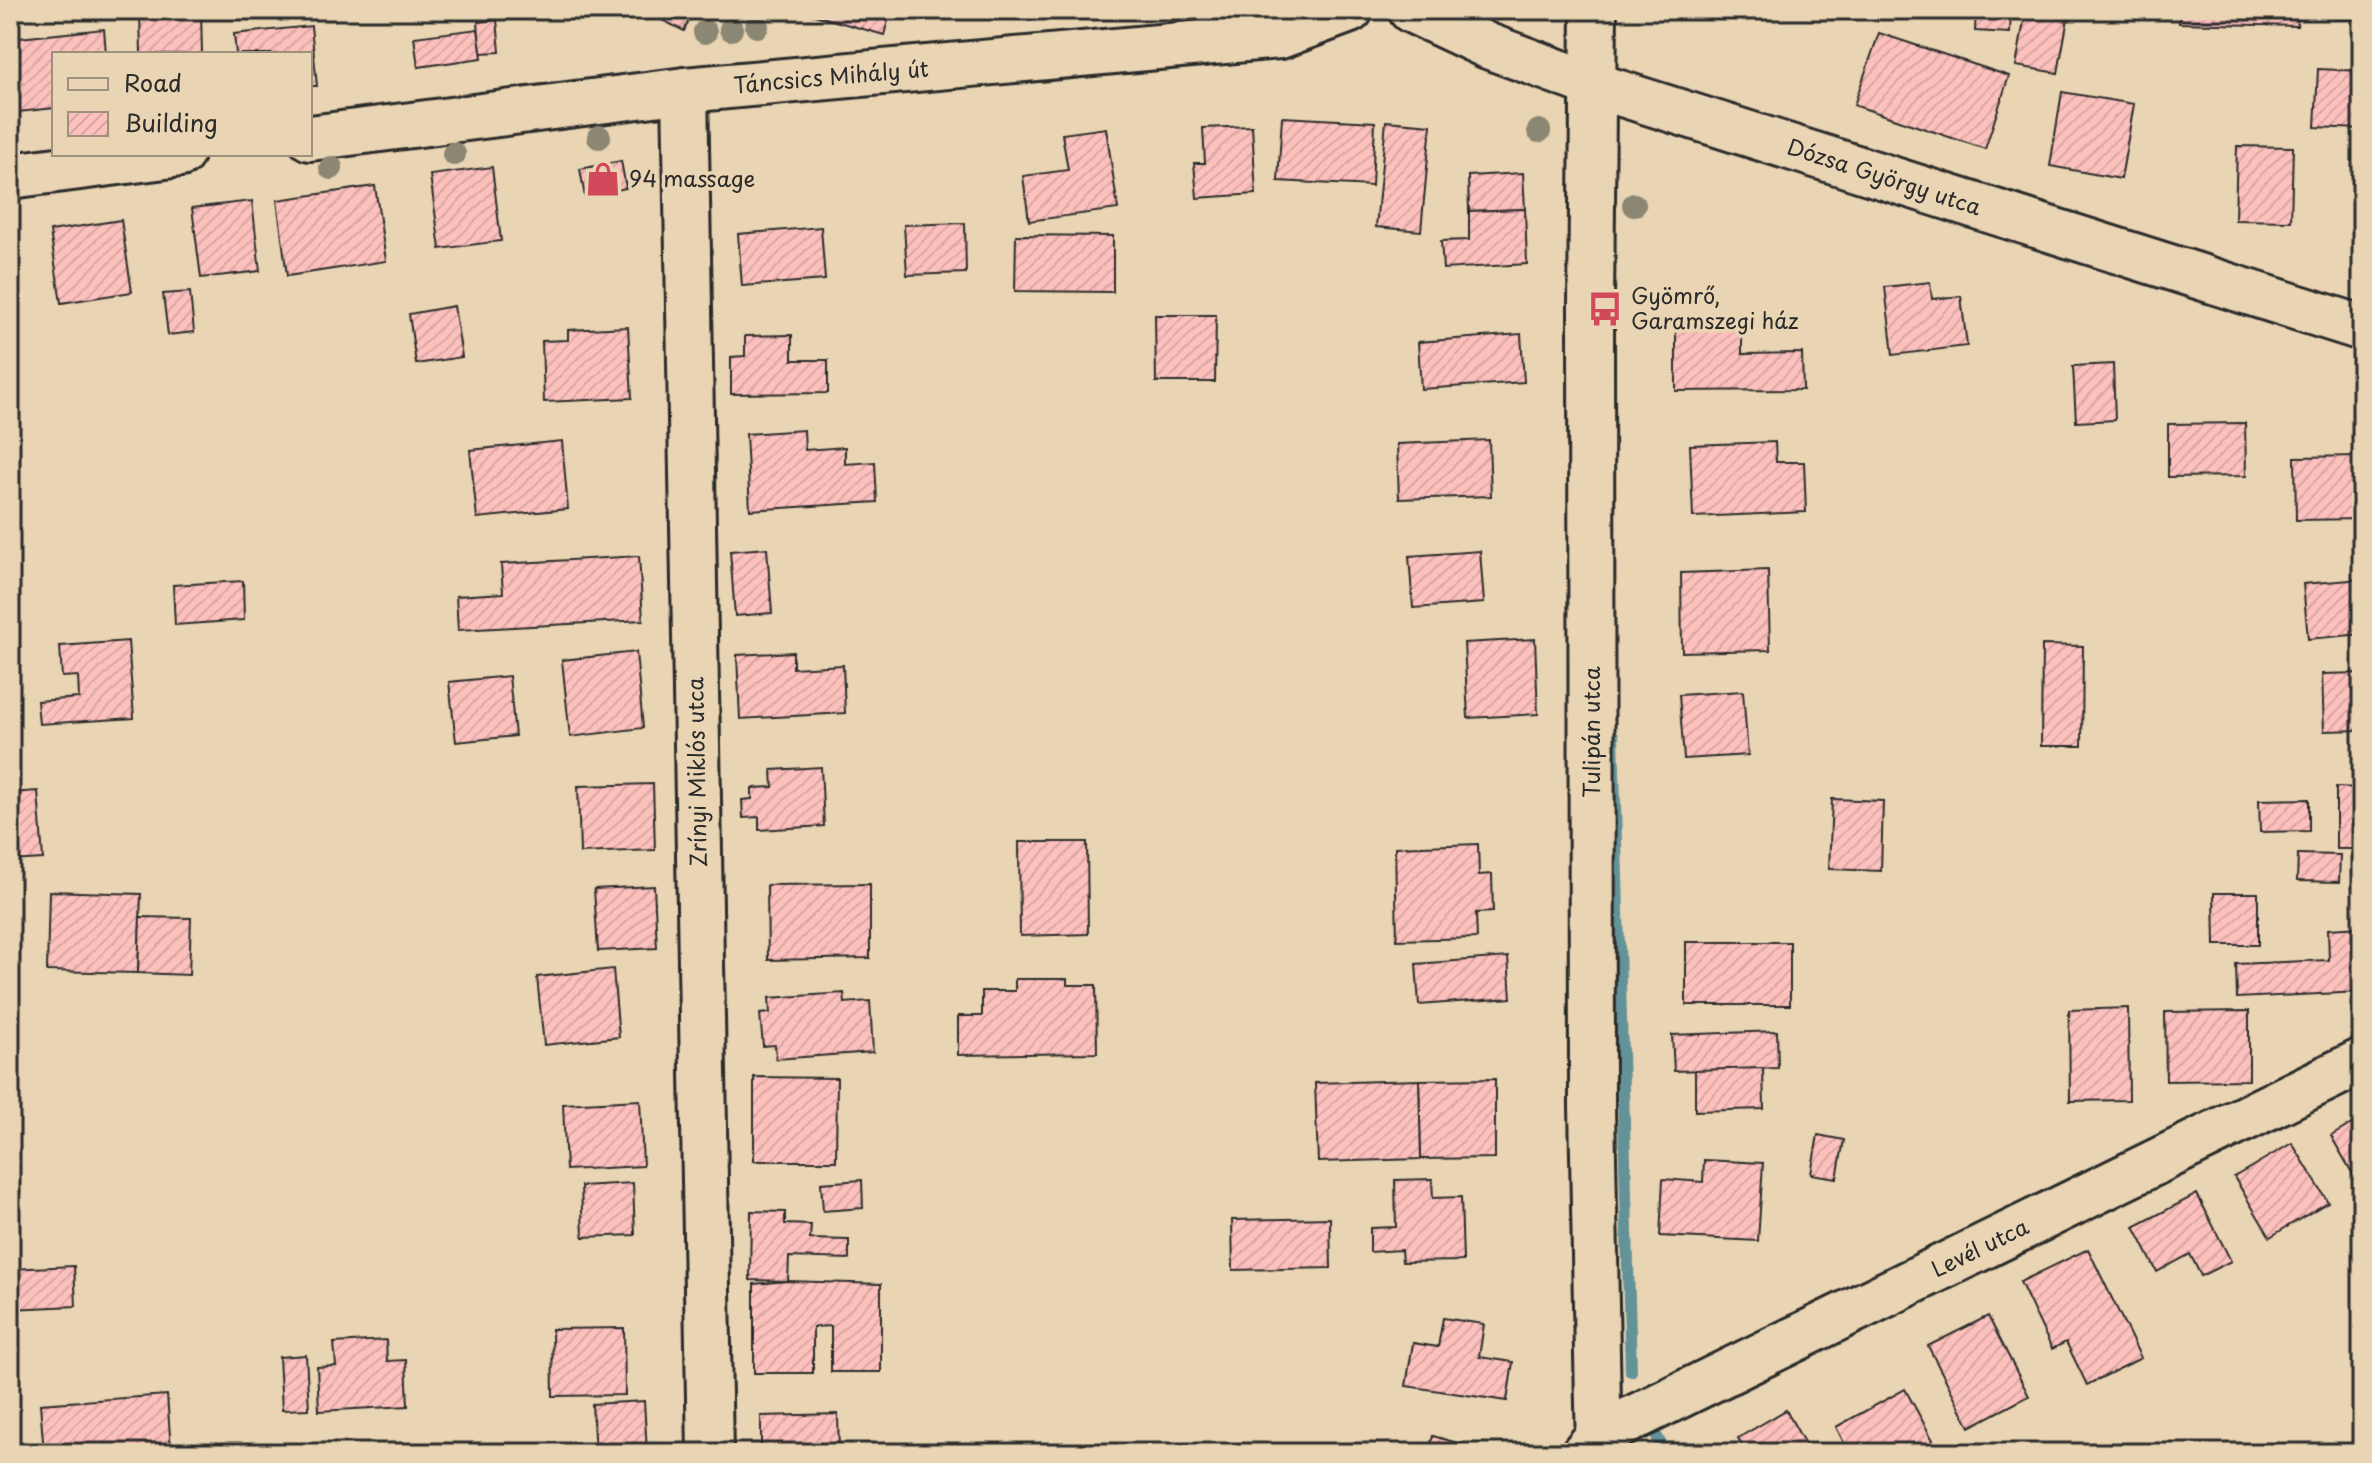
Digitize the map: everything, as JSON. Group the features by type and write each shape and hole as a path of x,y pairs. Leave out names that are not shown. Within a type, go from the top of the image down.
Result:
{"street":[{"name":"Táncsics Mihály út","path":"312,138 685,90 1280,36 1350,10"},
{"name":"Dózsa György utca","path":"1411,10 1488,46 1594,85 2362,328"},
{"name":"Tulipán utca","path":"1594,10 1594,1447"},
{"name":"Zrínyi Miklós utca","path":"685,90 710,1453"},
{"path":"10,176 165,156"},
{"name":"Levél utca","path":"1594,1447 2362,1061"}],"building":[{"path":"657,10 694,10 684,31 654,16"},
{"path":"797,10 891,10 884,35"},
{"path":"1976,10 2011,10 2010,33 1975,31"},
{"path":"2026,10 2068,18 2058,73 2016,66"},
{"path":"2180,10 2298,10 2297,26 2179,23"},
{"path":"2335,10 2362,10 2362,19 2335,19"},
{"path":"201,11 202,52 141,52 140,12"},
{"path":"497,20 500,52 480,53 478,22"},
{"path":"311,26 317,86 312,86 312,52 236,52 234,34"},
{"path":"104,29 106,52 52,52 52,108 10,113 10,39"},
{"path":"478,29 482,58 418,67 414,37"},
{"path":"1879,33 2009,76 1985,149 1854,105"},
{"path":"2318,69 2362,71 2362,129 2315,127"},
{"path":"2062,92 2134,104 2121,179 2050,166"},
{"path":"1282,117 1375,122 1372,186 1278,181"},
{"path":"1386,121 1431,125 1421,231 1376,227"},
{"path":"1252,126 1256,194 1197,198 1194,163 1205,163 1203,128"},
{"path":"1106,128 1118,209 1029,221 1023,176 1068,170 1062,134"},
{"path":"2237,146 2293,147 2291,221 2235,220"},
{"name":"94 massage","path":"621,161 626,188 585,197 580,169"},
{"path":"492,167 501,241 440,249 430,175"},
{"path":"1523,173 1525,209 1469,211 1468,176"},
{"path":"375,186 386,261 287,276 277,200"},
{"path":"252,201 260,271 201,278 192,208"},
{"path":"1525,209 1527,264 1443,269 1441,241 1469,240 1469,211"},
{"path":"121,220 132,292 61,303 50,231"},
{"path":"965,223 966,273 907,275 904,225"},
{"path":"821,227 825,280 742,286 738,234"},
{"path":"1016,235 1113,236 1113,292 1015,291"},
{"path":"1930,282 1932,299 1961,296 1967,346 1893,355 1885,287"},
{"path":"190,292 194,332 168,335 163,294"},
{"path":"454,306 462,357 416,364 409,314"},
{"path":"1155,315 1216,315 1215,382 1156,382"},
{"path":"1742,321 1742,354 1802,353 1803,390 1676,391 1676,322"},
{"path":"628,327 632,398 544,402 542,341 568,340 568,330"},
{"path":"1521,334 1524,382 1421,389 1418,342"},
{"path":"792,335 792,360 828,360 828,393 731,394 731,357 745,356 745,336"},
{"path":"2113,364 2115,420 2076,422 2073,366"},
{"path":"2245,423 2246,476 2168,477 2168,424"},
{"path":"804,430 805,450 845,447 845,464 875,462 877,502 750,510 746,434"},
{"path":"1489,440 1491,496 1399,499 1397,444"},
{"path":"562,441 568,509 477,518 470,450"},
{"path":"1775,442 1776,462 1804,462 1806,512 1693,517 1690,445"},
{"path":"2362,456 2362,519 2296,520 2295,457"},
{"path":"767,548 772,613 735,616 730,551"},
{"path":"1480,551 1484,603 1413,608 1409,556"},
{"path":"639,556 643,620 458,630 456,596 503,593 501,564"},
{"path":"1768,570 1770,650 1682,652 1681,573"},
{"path":"2362,579 2362,634 2308,639 2303,584"},
{"path":"243,581 244,620 175,625 173,585"},
{"path":"1535,639 1538,714 1468,718 1464,643"},
{"path":"128,641 134,718 39,724 37,701 79,698 78,676 62,677 60,646"},
{"path":"2042,645 2083,646 2082,746 2041,746"},
{"path":"636,652 643,728 570,737 562,660"},
{"path":"793,652 793,668 843,665 845,713 740,719 737,655"},
{"path":"2362,673 2362,730 2324,731 2322,674"},
{"path":"509,676 515,736 456,742 449,682"},
{"path":"1743,691 1748,755 1684,759 1679,695"},
{"path":"821,767 824,826 759,830 759,817 743,818 742,800 752,799 752,788 773,787 772,770"},
{"path":"653,784 655,850 580,853 578,786"},
{"path":"2336,787 2362,788 2362,849 2336,849"},
{"path":"38,791 43,859 10,861 10,793"},
{"path":"1832,799 1883,801 1881,871 1829,869"},
{"path":"2309,799 2309,831 2260,832 2259,800"},
{"path":"1019,842 1087,842 1088,934 1020,936"},
{"path":"1478,844 1479,875 1492,874 1493,912 1476,913 1477,938 1397,940 1395,847"},
{"path":"2298,854 2340,855 2339,882 2297,881"},
{"path":"870,884 870,958 768,960 767,885"},
{"path":"654,886 657,948 598,951 594,889"},
{"path":"49,891 141,894 138,973 47,971"},
{"path":"2214,893 2258,893 2258,945 2215,945"},
{"path":"140,917 191,918 189,975 138,973"},
{"path":"2362,927 2362,992 2237,998 2236,964 2329,960 2328,929"},
{"path":"1686,942 1790,942 1790,1005 1686,1005"},
{"path":"1508,957 1511,998 1419,1005 1416,964"},
{"path":"613,969 619,1037 544,1045 537,977"},
{"path":"1015,979 1067,979 1067,985 1096,985 1097,1053 958,1055 958,1016 982,1016 982,991 1015,991"},
{"path":"844,993 845,1003 870,1001 873,1052 776,1059 775,1045 763,1046 760,1014 770,1013 769,998"},
{"path":"2128,1008 2129,1100 2070,1101 2069,1010"},
{"path":"2249,1011 2249,1080 2166,1081 2165,1012"},
{"path":"1777,1031 1778,1068 1674,1071 1672,1035"},
{"path":"1763,1068 1764,1109 1695,1111 1695,1070"},
{"path":"754,1077 837,1078 836,1161 754,1161"},
{"path":"1495,1079 1495,1158 1421,1159 1419,1080"},
{"path":"1419,1080 1421,1159 1318,1162 1315,1083"},
{"path":"640,1100 643,1166 566,1170 563,1104"},
{"path":"2362,1118 2362,1190 2331,1136"},
{"path":"1818,1135 1844,1140 1837,1178 1811,1174"},
{"path":"2292,1143 2328,1202 2270,1237 2234,1177"},
{"path":"1704,1160 1763,1163 1758,1241 1660,1236 1663,1179 1703,1182"},
{"path":"1432,1179 1433,1198 1461,1197 1463,1261 1402,1262 1401,1250 1370,1252 1370,1228 1396,1227 1395,1180"},
{"path":"862,1180 863,1208 823,1211 821,1183"},
{"path":"633,1183 635,1235 583,1237 581,1186"},
{"path":"2197,1194 2231,1261 2201,1276 2190,1254 2157,1272 2134,1227"},
{"path":"751,1211 785,1212 785,1224 811,1225 810,1239 849,1240 849,1259 789,1257 788,1281 750,1280"},
{"path":"1330,1218 1331,1268 1233,1270 1232,1220"},
{"path":"2088,1249 2141,1358 2087,1385 2066,1342 2052,1349 2020,1282"},
{"path":"74,1266 76,1306 10,1309 10,1269"},
{"path":"788,1281 881,1284 881,1372 831,1372 831,1326 813,1327 813,1373 754,1373 754,1284"},
{"path":"1988,1316 2029,1396 1970,1427 1928,1346"},
{"path":"1443,1318 1484,1324 1479,1357 1513,1362 1507,1401 1406,1386 1413,1343 1438,1347"},
{"path":"624,1328 625,1395 553,1396 552,1329"},
{"path":"386,1340 387,1361 406,1360 408,1406 319,1411 317,1367 336,1366 334,1343"},
{"path":"306,1355 309,1409 282,1410 279,1357"},
{"path":"10,1374 16,1374 17,1453 10,1453"},
{"path":"1905,1389 1940,1453 1849,1453 1836,1427"},
{"path":"167,1395 171,1450 44,1453 40,1404"},
{"path":"644,1401 647,1453 595,1453 592,1404"},
{"path":"1786,1410 1810,1453 1747,1453 1738,1438"},
{"path":"838,1414 839,1453 761,1453 761,1416"},
{"path":"1433,1436 1493,1453 1428,1453"}],"waterway":[{"path":"1613,735 1631,1371"},
{"path":"1657,1437 1665,1453"}],"place":[{"name":"94 massage","path":"603,179"},
{"name":"Gyömrő, Garamszegi ház","path":"1605,309"}]}
